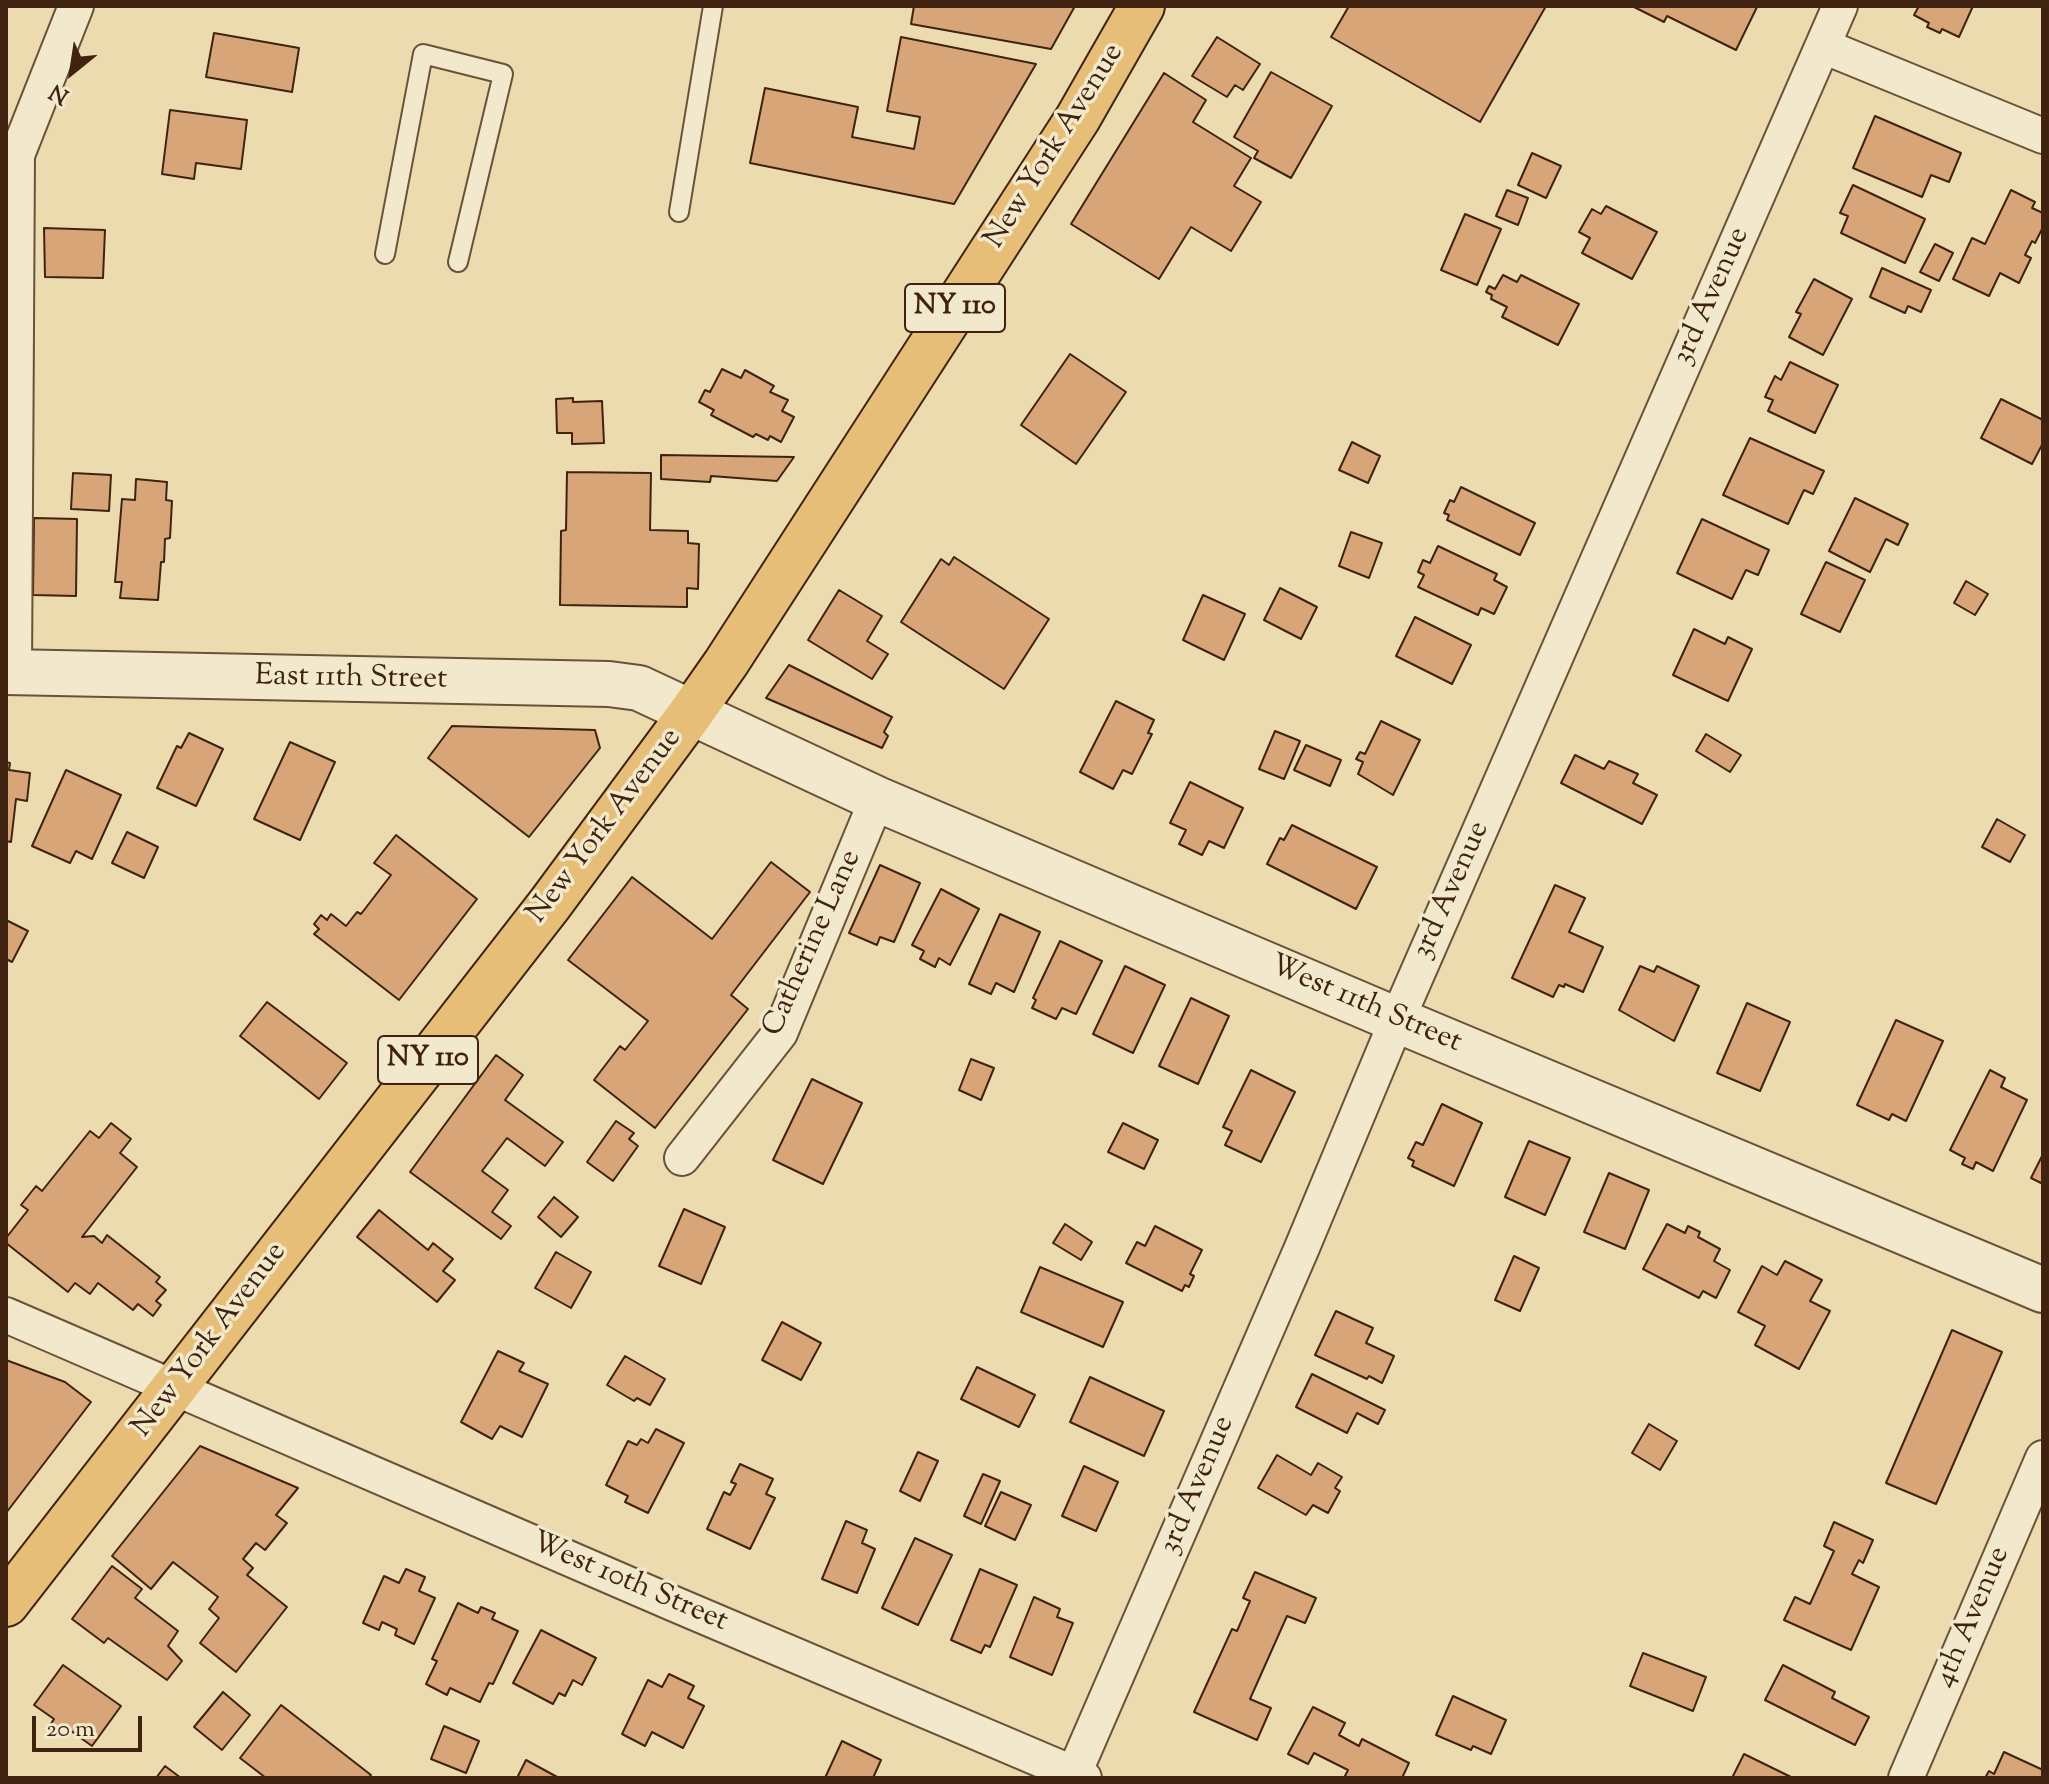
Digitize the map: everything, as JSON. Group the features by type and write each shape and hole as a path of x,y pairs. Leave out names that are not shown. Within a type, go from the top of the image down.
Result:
{"main road":[{"name":"New York Avenue","path":"6,1604 550,904 691,713 1078,118 1142,6"}],"street":[{"path":"10,672 17,155 76,6"},
{"name":"3rd Avenue","path":"1077,1777 1397,1020 1840,6"},
{"path":"1823,46 2043,136"},
{"name":"East 11th Street","path":"10,672 609,684 639,688 691,713"},
{"name":"West 11th Street","path":"691,713 877,799 2043,1290"},
{"name":"Catherine Lane","path":"682,1158 780,1033 877,799"},
{"name":"West 10th Street","path":"6,1315 1077,1777"},
{"name":"4th Avenue","path":"1906,1778 2043,1458"}],"lane":[{"path":"679,212 713,6"},
{"path":"385,254 423,54 503,74 458,262"}],"building":[{"path":"914,6 1075,6 1051,49 911,24"},
{"path":"1349,6 1546,6 1480,122 1331,37"},
{"path":"1632,6 1757,7 1736,50 1667,16 1664,22"},
{"path":"1919,6 1973,6 1959,37 1942,29 1940,33 1927,27 1929,23 1914,15"},
{"path":"214,33 299,48 292,92 206,77"},
{"path":"901,37 1036,64 954,204 750,163 765,88 858,107 852,137 914,149 920,117 887,111"},
{"path":"1217,37 1260,64 1243,90 1235,85 1227,97 1192,76"},
{"path":"1271,72 1332,106 1291,178 1254,158 1258,151 1234,137"},
{"path":"1164,73 1206,100 1193,122 1251,158 1234,186 1261,202 1231,251 1191,227 1159,279 1071,224"},
{"path":"170,110 247,120 241,169 196,163 194,179 162,174"},
{"path":"1875,116 1961,153 1949,182 1931,175 1922,197 1853,168"},
{"path":"1532,153 1561,166 1546,198 1518,185"},
{"path":"1853,185 1925,219 1905,263 1841,233 1848,216 1840,213"},
{"path":"1507,190 1528,198 1518,225 1496,216"},
{"path":"2011,190 2035,202 2032,208 2043,213 2043,227 2025,255 2031,258 2019,283 2000,273 1989,296 1953,279 1972,238 1985,244"},
{"path":"1606,206 1657,232 1632,279 1582,253 1590,238 1579,232 1592,209 1601,214"},
{"path":"1465,214 1501,229 1477,285 1441,270"},
{"path":"44,228 105,230 103,278 45,277"},
{"path":"1935,244 1953,253 1939,281 1920,272"},
{"path":"1882,268 1931,290 1921,312 1908,306 1905,313 1870,297"},
{"path":"1503,275 1517,282 1521,275 1579,304 1558,345 1502,317 1507,307 1491,299 1492,295 1486,292 1489,286 1495,289"},
{"path":"1814,279 1852,299 1823,355 1789,337 1801,314 1796,312"},
{"path":"1070,354 1126,392 1076,464 1021,425"},
{"path":"1790,362 1838,385 1815,433 1768,411 1773,400 1765,397 1775,376 1781,380"},
{"path":"722,369 741,378 745,370 774,386 770,392 788,400 782,411 794,417 781,442 770,436 768,440 756,434 753,437 711,415 714,410 699,402 705,390 710,392"},
{"path":"573,398 573,402 602,401 604,443 572,444 572,433 557,433 556,399"},
{"path":"2001,399 2043,420 2043,443 2032,464 1981,438"},
{"path":"1750,438 1824,471 1813,494 1804,490 1788,524 1723,495"},
{"path":"1352,442 1380,456 1368,483 1339,470"},
{"path":"661,455 794,457 777,481 711,476 710,482 661,479"},
{"path":"567,472 651,473 650,530 688,531 688,543 699,544 698,589 687,588 687,607 560,605 561,531 566,530"},
{"path":"73,473 111,475 109,511 71,509"},
{"path":"136,479 167,482 166,500 172,501 170,538 165,539 158,600 120,598 122,582 115,582 122,499 135,500"},
{"path":"1461,487 1535,523 1520,555 1447,520 1449,515 1444,513"},
{"path":"1855,498 1908,524 1898,545 1886,539 1870,572 1829,551"},
{"path":"34,518 77,519 76,596 33,595"},
{"path":"1702,519 1769,550 1758,575 1746,570 1732,599 1677,573"},
{"path":"1351,532 1382,543 1369,578 1339,566"},
{"path":"1438,546 1497,574 1494,580 1507,587 1494,614 1481,608 1478,615 1418,587 1424,575 1418,572 1423,560 1430,563"},
{"path":"954,557 1049,619 1004,689 901,622 941,559 949,565"},
{"path":"1826,562 1865,580 1840,632 1801,614"},
{"path":"1966,581 1988,594 1975,615 1954,603"},
{"path":"1280,588 1317,607 1301,639 1264,620"},
{"path":"839,590 882,616 867,641 888,654 872,679 808,640"},
{"path":"1203,595 1245,614 1224,660 1183,640"},
{"path":"1415,617 1471,645 1452,684 1396,656"},
{"path":"1694,629 1725,644 1728,637 1752,649 1728,701 1673,675"},
{"path":"789,665 892,717 884,732 888,736 882,748 766,698"},
{"path":"1116,701 1154,720 1148,733 1152,734 1132,774 1123,770 1113,789 1080,772"},
{"path":"1381,721 1420,740 1393,795 1358,774 1363,762 1356,759 1360,752 1365,754"},
{"path":"452,726 595,730 600,748 529,837 428,758"},
{"path":"1275,731 1300,741 1284,779 1259,769"},
{"path":"189,733 223,749 196,806 157,788 177,746 181,748"},
{"path":"1706,734 1741,755 1730,772 1696,751"},
{"path":"290,742 335,762 300,840 254,819"},
{"path":"1306,745 1341,760 1330,786 1294,770"},
{"path":"1575,755 1604,769 1609,761 1638,774 1633,783 1657,795 1642,824 1561,783"},
{"path":"6,762 10,763 9,770 30,773 27,801 16,799 11,842 6,841"},
{"path":"66,770 121,795 92,859 76,851 70,863 32,846"},
{"path":"1190,782 1243,808 1224,848 1209,841 1202,855 1179,844 1186,830 1170,823"},
{"path":"1997,819 2025,835 2010,862 1982,847"},
{"path":"1292,825 1377,867 1356,909 1267,864 1280,838 1284,840"},
{"path":"127,832 158,847 144,878 112,863"},
{"path":"396,835 477,899 399,1000 314,934 319,929 314,924 321,915 327,920 331,914 346,926 357,912 361,914 391,875 374,863"},
{"path":"771,862 810,892 731,995 748,1009 655,1128 594,1080 620,1046 625,1050 648,1021 568,960 632,877 712,939"},
{"path":"880,865 920,883 894,942 880,937 877,945 849,933"},
{"path":"1555,885 1585,898 1569,932 1603,947 1583,992 1565,984 1564,987 1559,985 1553,997 1512,978"},
{"path":"941,889 979,909 950,965 939,958 935,967 920,959 924,951 912,945"},
{"path":"1000,914 1040,932 1014,992 996,983 991,994 969,984"},
{"path":"6,920 28,931 12,962 6,959"},
{"path":"1060,941 1102,961 1076,1014 1062,1008 1056,1019 1032,1008 1036,1000 1033,998"},
{"path":"1125,966 1165,985 1133,1053 1093,1034"},
{"path":"1640,966 1654,972 1657,966 1699,986 1674,1041 1619,1010"},
{"path":"1191,998 1229,1016 1198,1084 1159,1066"},
{"path":"267,1002 347,1063 319,1099 240,1036"},
{"path":"1747,1003 1790,1022 1760,1091 1717,1073"},
{"path":"1896,1020 1943,1041 1906,1121 1892,1114 1889,1120 1857,1105"},
{"path":"496,1055 523,1075 505,1100 563,1142 545,1166 507,1138 482,1171 508,1190 492,1212 511,1226 501,1239 410,1172"},
{"path":"971,1059 994,1068 981,1100 959,1090"},
{"path":"1251,1070 1295,1092 1261,1162 1225,1145 1232,1131 1223,1127"},
{"path":"1990,1070 2005,1078 2001,1087 2027,1100 1993,1171 1976,1162 1973,1169 1962,1164 1965,1158 1950,1150"},
{"path":"812,1079 862,1103 823,1184 773,1160"},
{"path":"1442,1104 1482,1123 1454,1186 1412,1166 1414,1161 1408,1158 1416,1142 1423,1145"},
{"path":"616,1121 634,1133 629,1139 638,1146 613,1181 587,1162"},
{"path":"111,1123 131,1139 120,1153 137,1167 82,1237 94,1236 102,1243 107,1235 160,1277 156,1282 166,1290 156,1301 161,1305 153,1316 138,1304 133,1310 98,1283 90,1294 75,1283 68,1292 6,1243 6,1238 28,1210 21,1205 36,1186 42,1191 90,1131 99,1138"},
{"path":"1123,1123 1158,1140 1144,1169 1108,1152"},
{"path":"1529,1141 1570,1158 1545,1215 1505,1197"},
{"path":"2043,1154 2043,1184 2031,1178"},
{"path":"1609,1173 1649,1190 1625,1249 1584,1232"},
{"path":"554,1197 578,1217 561,1237 538,1217"},
{"path":"684,1209 725,1227 701,1284 659,1266"},
{"path":"379,1210 428,1250 433,1243 453,1259 443,1271 455,1280 437,1302 357,1237"},
{"path":"1065,1224 1092,1242 1081,1260 1053,1243"},
{"path":"1667,1224 1685,1233 1688,1226 1700,1232 1698,1237 1720,1249 1714,1261 1730,1270 1716,1298 1703,1291 1699,1298 1643,1269"},
{"path":"1155,1226 1202,1250 1190,1274 1194,1276 1189,1287 1185,1285 1182,1291 1126,1263 1137,1242 1145,1246"},
{"path":"556,1252 591,1272 571,1308 535,1288"},
{"path":"1514,1256 1539,1268 1520,1311 1495,1300"},
{"path":"1785,1261 1822,1280 1810,1301 1830,1311 1799,1369 1755,1345 1765,1326 1738,1312 1762,1266 1777,1275"},
{"path":"1040,1267 1123,1302 1103,1347 1021,1312"},
{"path":"1336,1311 1373,1328 1366,1343 1394,1356 1382,1383 1315,1355"},
{"path":"782,1322 821,1343 801,1380 762,1360"},
{"path":"1952,1330 2002,1352 1936,1504 1886,1483"},
{"path":"498,1351 524,1363 519,1371 548,1384 522,1437 500,1426 492,1439 461,1422"},
{"path":"625,1356 665,1379 650,1405 637,1398 634,1401 607,1385"},
{"path":"6,1360 65,1382 91,1402 6,1513"},
{"path":"977,1367 1035,1395 1019,1427 961,1399"},
{"path":"1312,1374 1385,1410 1378,1424 1357,1413 1347,1433 1296,1407"},
{"path":"1090,1377 1164,1411 1144,1456 1070,1422"},
{"path":"1649,1424 1677,1441 1660,1470 1632,1453"},
{"path":"656,1429 684,1443 648,1513 625,1502 628,1496 606,1485 628,1441 637,1445 641,1439 648,1443"},
{"path":"200,1446 298,1488 276,1515 287,1523 265,1550 256,1543 243,1559 253,1568 247,1575 287,1607 236,1672 200,1643 219,1618 209,1609 218,1597 173,1562 151,1589 112,1556"},
{"path":"918,1452 938,1461 920,1501 900,1491"},
{"path":"1277,1455 1311,1475 1318,1463 1342,1477 1335,1488 1340,1491 1328,1513 1313,1505 1306,1515 1258,1488"},
{"path":"740,1464 773,1479 766,1494 775,1498 750,1549 707,1529 724,1492 730,1495 736,1484 731,1482"},
{"path":"1084,1466 1118,1482 1096,1531 1062,1516"},
{"path":"983,1474 1000,1481 981,1524 964,1516"},
{"path":"1001,1492 1031,1505 1015,1540 985,1526"},
{"path":"846,1521 867,1530 862,1543 875,1549 857,1593 822,1579"},
{"path":"1834,1522 1873,1540 1863,1563 1859,1560 1852,1574 1879,1587 1851,1650 1784,1620 1795,1597 1810,1604 1834,1551 1824,1546"},
{"path":"915,1538 952,1555 918,1625 882,1608"},
{"path":"112,1566 142,1589 135,1598 178,1631 168,1646 182,1661 167,1680 108,1638 104,1643 72,1619"},
{"path":"406,1569 425,1577 419,1591 435,1598 414,1644 395,1635 397,1629 382,1622 379,1630 363,1623 384,1576 399,1583"},
{"path":"980,1569 1017,1585 990,1647 985,1645 981,1653 951,1640"},
{"path":"1255,1572 1316,1598 1305,1623 1287,1616 1250,1699 1271,1708 1257,1740 1194,1712 1232,1629 1237,1631 1250,1601 1243,1598"},
{"path":"1034,1597 1060,1609 1057,1617 1073,1623 1052,1675 1010,1657"},
{"path":"458,1603 478,1613 481,1607 495,1613 492,1619 518,1631 493,1684 489,1683 480,1702 450,1688 447,1695 426,1684 437,1661 432,1659"},
{"path":"541,1630 596,1658 582,1685 573,1680 565,1696 559,1693 553,1704 513,1683"},
{"path":"1643,1653 1706,1677 1693,1711 1630,1686"},
{"path":"63,1665 121,1706 92,1746 64,1726 56,1737 47,1730 54,1719 34,1705"},
{"path":"1783,1665 1835,1692 1832,1698 1869,1717 1855,1745 1765,1700"},
{"path":"669,1674 694,1686 688,1698 704,1706 683,1748 652,1732 645,1746 622,1734 648,1680 662,1687"},
{"path":"223,1692 250,1715 222,1750 194,1727"},
{"path":"1453,1696 1506,1720 1491,1754 1473,1746 1471,1750 1436,1735"},
{"path":"281,1705 371,1775 368,1778 266,1778 240,1758"},
{"path":"1313,1707 1345,1723 1339,1735 1359,1746 1362,1739 1409,1763 1402,1778 1344,1778 1348,1770 1314,1753 1308,1764 1288,1754"},
{"path":"444,1726 479,1741 466,1773 431,1759"},
{"path":"842,1741 881,1760 873,1778 825,1778"},
{"path":"2004,1752 2043,1770 2043,1778 1985,1778 1989,1771 1994,1774"},
{"path":"1744,1754 1793,1778 1732,1778"},
{"path":"526,1760 559,1778 517,1778"},
{"path":"165,1766 181,1778 156,1778"}]}
